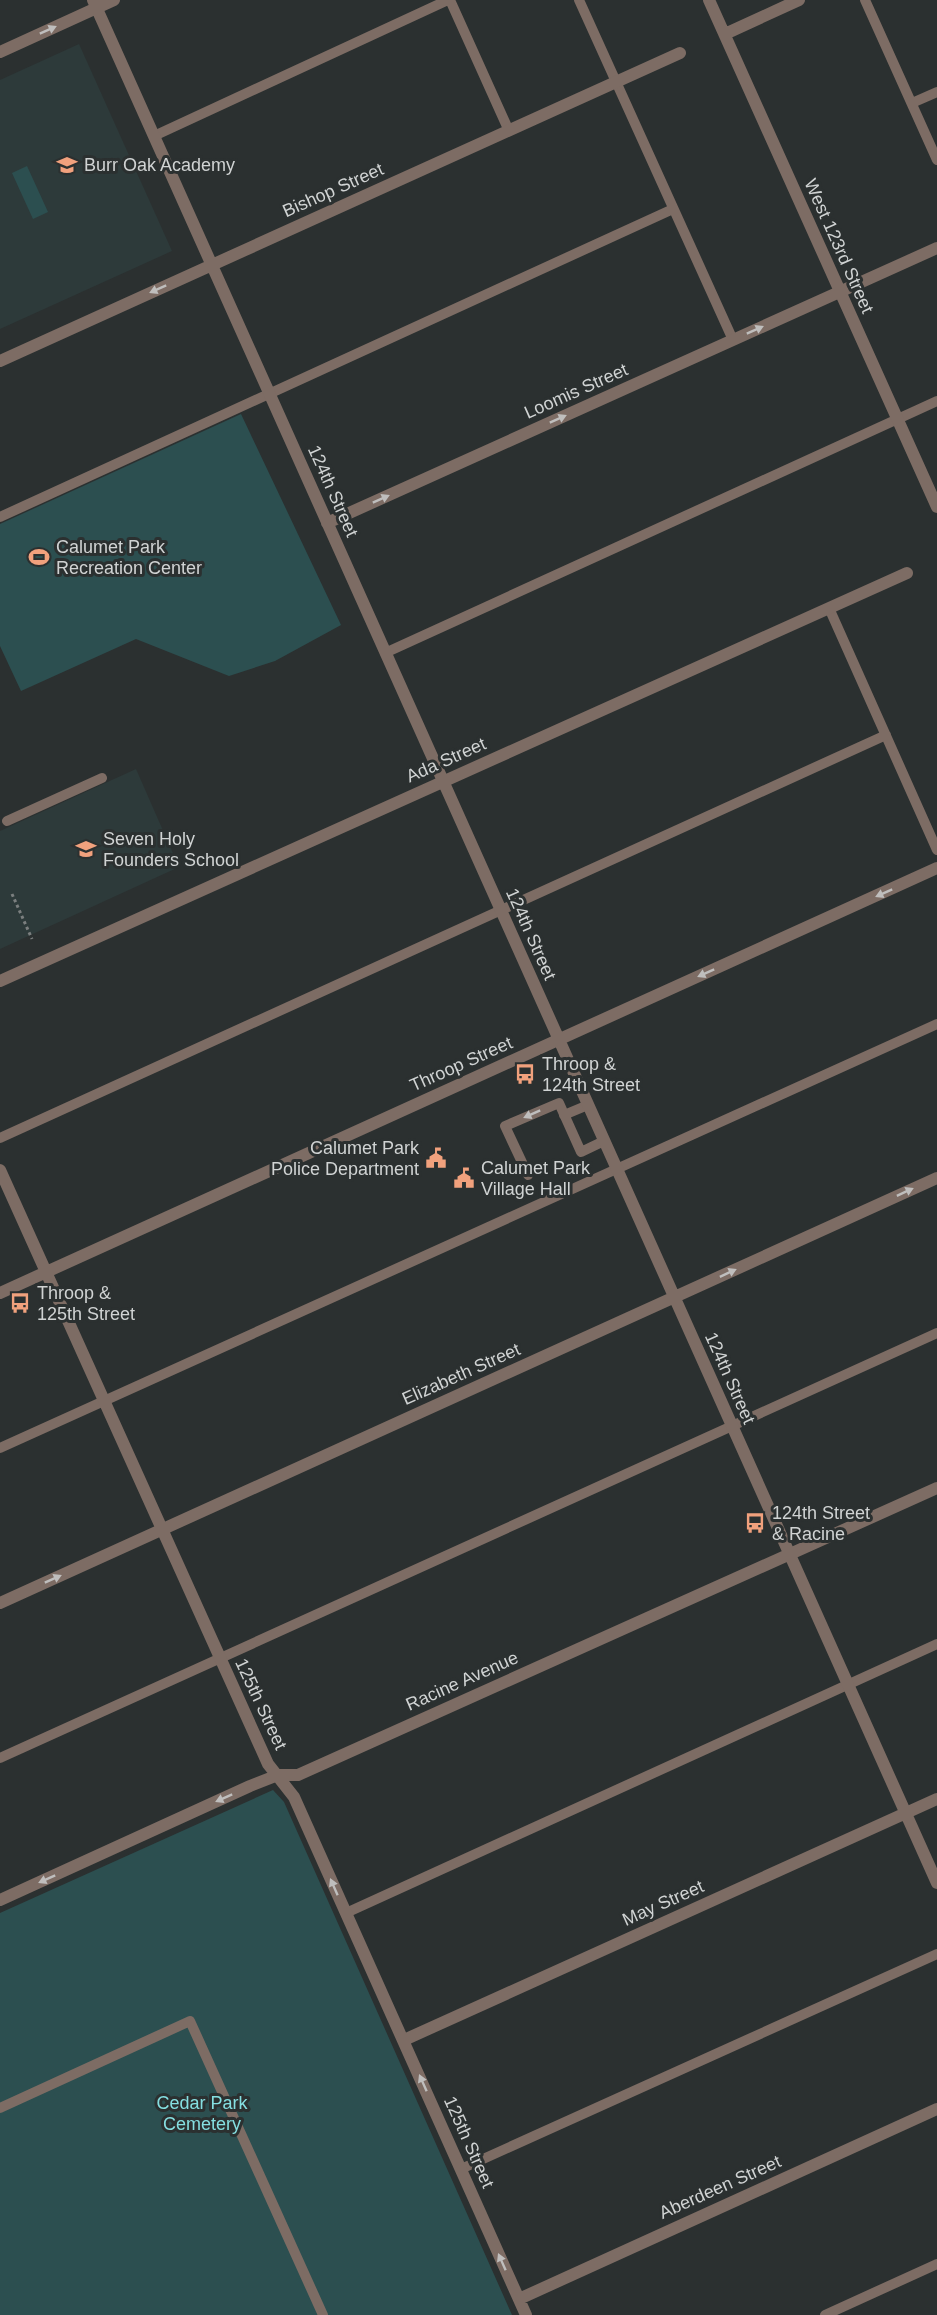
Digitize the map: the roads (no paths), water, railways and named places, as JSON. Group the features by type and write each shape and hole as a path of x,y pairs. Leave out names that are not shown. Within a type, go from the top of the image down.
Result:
{"street":[{"path":"0,52 95,4 114,0"},
{"name":"West 123rd Street","path":"709,0 937,507"},
{"path":"724,34 799,0"},
{"name":"124th Street","path":"95,4 937,1883"},
{"name":"Bishop Street","path":"0,361 680,53"},
{"name":"Loomis Street","path":"327,523 937,248"},
{"name":"Ada Street","path":"0,981 908,573"},
{"name":"Throop Street","path":"0,1293 937,868"},
{"name":"125th Street","path":"0,1170 268,1764 294,1797 526,2315"},
{"name":"Elizabeth Street","path":"0,1603 937,1178"},
{"name":"Racine Avenue","path":"0,1900 278,1775 296,1776 937,1488"},
{"name":"May Street","path":"404,2040 937,1799"},
{"name":"Aberdeen Street","path":"519,2299 937,2109"}],"lane":[{"path":"154,136 449,0 509,131"},
{"path":"579,0 733,340"},
{"path":"865,0 937,160"},
{"path":"912,104 937,92"},
{"path":"0,517 674,209"},
{"path":"386,653 937,401"},
{"path":"829,608 937,850"},
{"path":"0,1138 886,735"},
{"path":"7,821 102,778"},
{"path":"0,1448 937,1024"},
{"path":"528,1175 505,1126 559,1102 580,1152 604,1141"},
{"path":"564,1115 588,1105"},
{"path":"0,1758 937,1334"},
{"path":"346,1913 937,1644"},
{"path":"461,2169 937,1954"},
{"path":"0,2108 190,2021 322,2315"},
{"path":"825,2315 937,2264"}],"place":[{"name":"Burr Oak Academy","path":"67,165"},
{"name":"Calumet Park Recreation Center","path":"39,557"},
{"name":"Seven Holy Founders School","path":"86,849"},
{"name":"Throop & 124th Street","path":"525,1074"},
{"name":"Calumet Park Police Department","path":"436,1158"},
{"name":"Calumet Park Village Hall","path":"464,1178"},
{"name":"Throop & 125th Street","path":"20,1303"},
{"name":"124th Street & Racine","path":"755,1523"}],"park label":[{"name":"Cedar Park Cemetery","path":"202,2113"}]}
